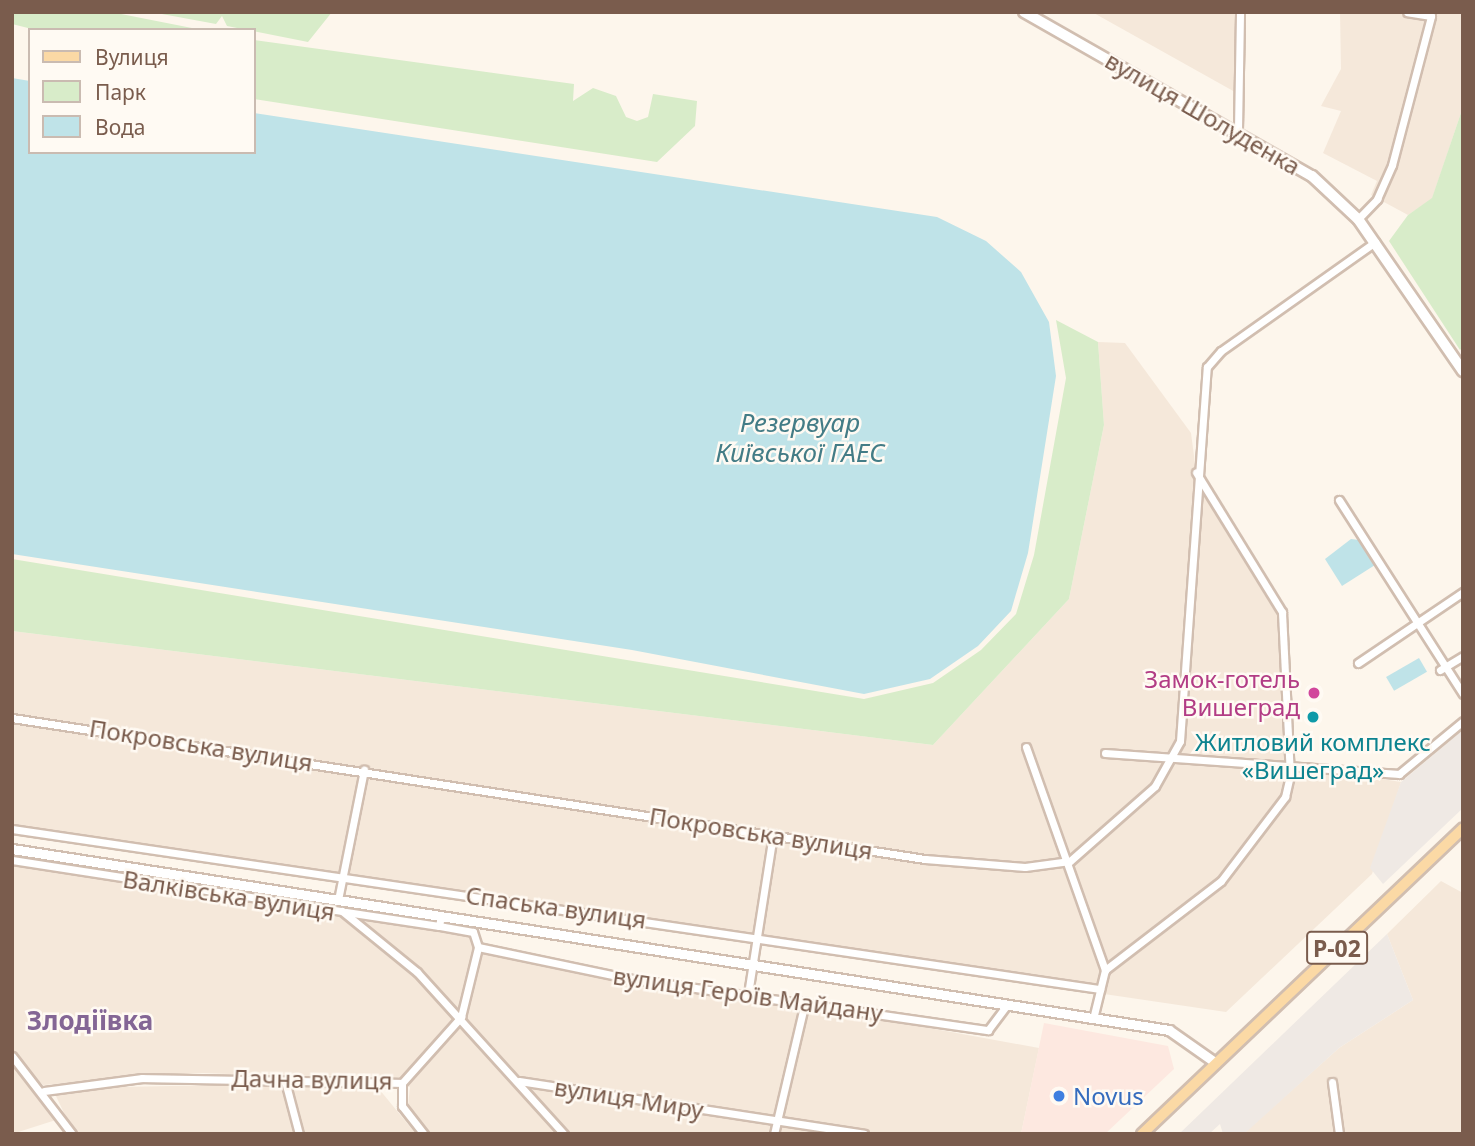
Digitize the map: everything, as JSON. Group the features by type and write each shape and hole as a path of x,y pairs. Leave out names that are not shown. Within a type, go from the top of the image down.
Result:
{"main road":[{"name":"вулиця Шолуденка","path":"1024,12 1238,129 1312,176 1358,219 1461,365"},
{"name":"Р-02","path":"1142,1134 1461,830"}],"street":[{"path":"1238,129 1240,12"},
{"path":"1358,219 1377,199 1392,165 1430,16 1407,12"},
{"path":"1069,861 1155,786 1174,758 1196,461 1207,368 1221,351 1375,242"},
{"path":"1105,970 1221,881 1285,797 1288,764 1282,612 1196,471"},
{"path":"1339,500 1443,669 1463,694"},
{"path":"1358,663 1463,592"},
{"path":"1443,669 1463,656"},
{"name":"Покровська вулиця","path":"12,718 982,865 1048,867 1069,861"},
{"path":"1105,754 1288,764 1383,775 1399,774 1463,721"},
{"path":"1026,747 1069,861 1105,970 1093,1019"},
{"path":"338,900 364,770"},
{"name":"Спаська вулиця","path":"12,829 755,936 1100,989"},
{"path":"748,994 750,966 773,834"},
{"name":"Спаська вулиця","path":"12,849 338,900 440,921 1168,1030 1216,1063"},
{"name":"Валківська вулиця","path":"12,860 342,911 417,972 461,1017 564,1134"},
{"path":"169,884 170,874"},
{"path":"342,911 440,921 473,932 478,947"},
{"name":"Дачна вулиця","path":"44,1091 142,1078 401,1083 461,1017 478,947"},
{"name":"вулиця Героїв Майдану","path":"478,947 626,978 988,1030 1007,1005"},
{"path":"774,1134 804,1002"},
{"path":"12,1056 44,1091 72,1134"},
{"name":"вулиця Миру","path":"518,1081 864,1134"},
{"path":"285,1082 299,1134"},
{"path":"1332,1082 1339,1134"},
{"path":"401,1083 402,1106 424,1134"}],"shaded area":[{"path":"1092,12 1237,12 1235,92"},
{"path":"1340,12 1463,12 1463,107 1432,199 1408,215 1371,195 1377,181 1323,153 1341,111 1321,106 1341,69"},
{"path":"1098,342 1125,343 1191,433 1196,471 1282,612 1288,764 1401,782 1372,874 1226,1012 12,833 12,631 933,745 1069,599 1104,425"},
{"path":"1463,730 1463,808 1383,884 1370,868 1401,782"},
{"path":"12,864 473,936 474,948 610,979 798,1004 1039,1048 1021,1134 430,1134 408,1106 410,1087 395,1080 203,1073 43,1085 12,1052"},
{"path":"1441,881 1463,893 1463,1134 1243,1134 1339,1048 1413,1000 1387,934"},
{"path":"1387,934 1413,1000 1339,1048 1244,1134 1223,1134 1220,1124 1209,1134 1179,1134"},
{"path":"1044,1023 1168,1046 1174,1069 1105,1134 1021,1134"},
{"path":"12,1058 59,1119 12,1134"},
{"path":"269,1084 379,1089 416,1134 74,1134 55,1094 73,1088"}],"green space":[{"path":"12,12 111,12 192,28 28,28 12,24"},
{"path":"151,12 332,12 308,42 256,32 256,28 227,26 222,16 216,24"},
{"path":"256,40 574,84 573,101 593,88 616,96 626,117 637,121 648,117 653,94 697,101 695,126 657,162 256,99"},
{"path":"1463,107 1463,347 1460,350 1389,241 1408,215 1432,198"},
{"path":"1056,320 1098,342 1104,425 1069,599 933,745 12,631 12,559 864,699 933,683 981,650 1016,614 1034,555 1066,378"}],"water":[{"name":"Резервуар Київської ГАЕС","path":"12,78 28,81 28,154 256,154 256,113 937,217 986,241 1021,272 1049,322 1056,376 1028,553 1011,611 978,646 930,679 864,694 632,650 12,554"},
{"path":"1351,539 1359,540 1375,565 1342,586 1325,559"},
{"path":"1419,658 1427,672 1394,691 1386,677"}],"place":[{"name":"Замок-готель Вишеград","path":"1314,693"},
{"name":"Житловий комплекс «Вишеград»","path":"1313,717"},
{"name":"Novus","path":"1059,1096"}],"district":[{"name":"Злодіївка","path":"90,1021"}]}
